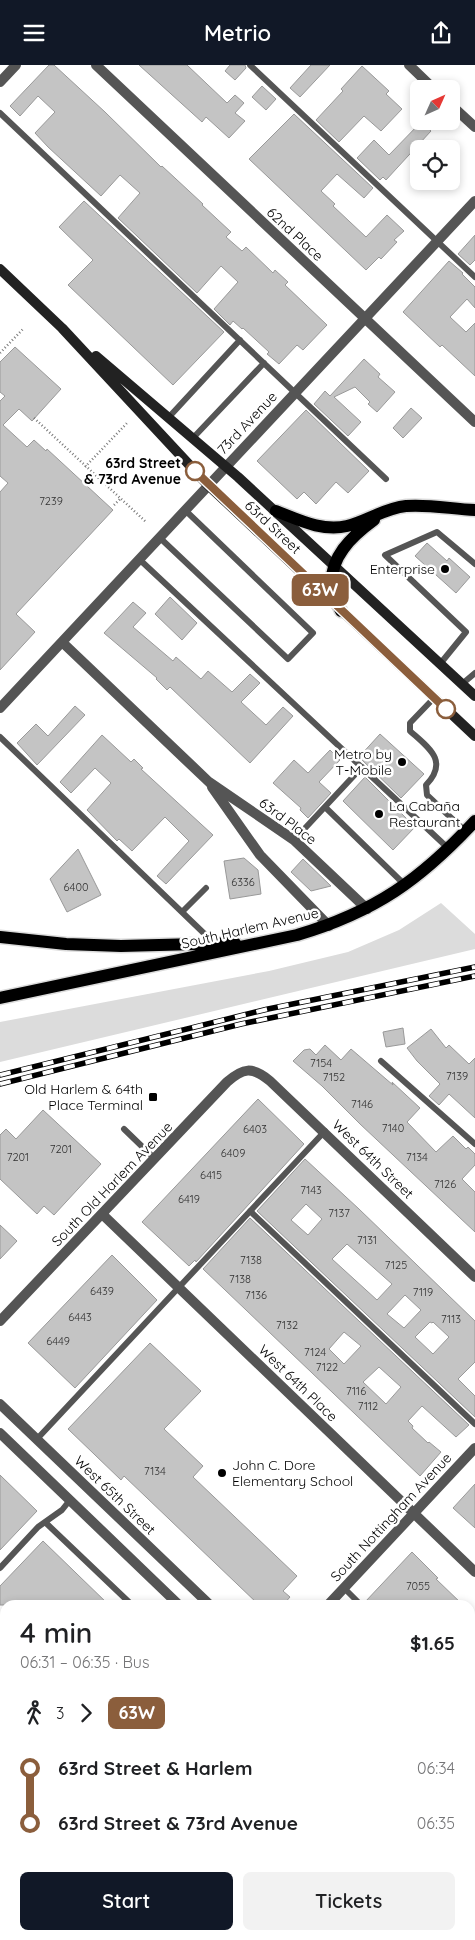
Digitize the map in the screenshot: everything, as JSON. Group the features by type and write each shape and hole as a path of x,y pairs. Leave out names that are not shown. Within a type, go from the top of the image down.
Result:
{"main road":[{"name":"63rd Street","path":"0,269 62,328 208,485 475,737"},
{"name":"63rd Street","path":"62,328 226,466 475,696"},
{"path":"276,511 311,524 330,528 346,526 404,506 475,510"},
{"path":"341,611 332,590 332,578 342,549 355,534 386,511"},
{"name":"South Harlem Avenue","path":"0,997 260,943 330,925 367,909 405,885 449,849 475,821"},
{"path":"0,937 66,944 121,946 260,943"}],"street":[{"path":"0,82 16,65"},
{"name":"62nd Place","path":"96,65 475,423"},
{"path":"409,65 425,80"},
{"path":"460,113 475,127"},
{"name":"73rd Avenue","path":"0,708 475,201"},
{"name":"63rd Place","path":"62,642 209,782 294,840 367,909"},
{"name":"63rd Place","path":"209,782 260,855 330,925"},
{"name":"West 64th Street","path":"247,1070 263,1075 325,1131 475,1277"},
{"name":"South Old Harlem Avenue","path":"0,1321 227,1082 240,1072 247,1070"},
{"name":"West 64th Place","path":"102,1215 475,1572"},
{"name":"West 65th Street","path":"0,1404 205,1600"},
{"path":"0,1433 174,1600"},
{"name":"South Nottingham Avenue","path":"333,1600 475,1448"}],"lane":[{"path":"250,65 475,277"},
{"path":"0,113 386,479"},
{"path":"169,417 240,340"},
{"path":"193,438 264,363"},
{"path":"159,537 288,659 313,633 185,510"},
{"path":"440,664 466,633 385,555 437,532 475,565"},
{"path":"139,559 449,849"},
{"path":"462,684 475,673"},
{"path":"434,698 410,723 409,727 410,731 432,752 436,759 437,767 434,777 426,785 427,795 465,831"},
{"path":"0,737 214,943"},
{"path":"294,840 362,767"},
{"path":"325,807 405,885"},
{"path":"182,912 206,888"},
{"path":"381,1061 475,1144"},
{"path":"124,1129 155,1159"},
{"path":"37,1439 325,1131"},
{"path":"250,1211 475,1424"},
{"path":"0,1568 38,1527 46,1523 70,1501"},
{"path":"46,1523 127,1600"},
{"path":"344,1588 356,1600"}],"path":[{"path":"0,353 23,329"},
{"path":"34,418 146,522"},
{"path":"85,466 128,422"},
{"path":"114,505 121,498"}],"shaded area":[{"path":"441,903 475,934 475,949 0,1062 0,1022 269,971 348,952 399,930"}],"building":[{"path":"49,65 54,65 161,167 203,204 231,232 226,237 242,251 246,247 273,273 275,270 288,282 285,285 327,325 303,350 297,345 279,364 243,328 233,321 230,325 214,309 238,282 221,266 197,293 118,218 140,193 120,175 101,196 35,133 55,112 38,96 20,116 10,106"},
{"path":"139,65 187,65 227,103 235,95 244,103 235,113 245,121 229,138 206,117 202,122"},
{"path":"230,65 245,65 246,68 235,80 225,71"},
{"path":"311,65 330,65 300,97 290,88"},
{"path":"362,66 389,91 386,94 402,109 381,131 364,116 339,142 316,120 343,91 341,89"},
{"path":"262,86 276,99 266,110 252,97"},
{"path":"294,114 373,188 364,198 337,174 321,191 335,204 333,206 366,237 387,215 404,231 394,240 397,242 381,259 379,257 366,270 249,159"},
{"path":"413,130 431,131 423,140 410,140 410,154 386,180 383,177 380,180 357,158 374,140 389,155"},
{"path":"84,201 224,332 173,385 68,285 93,260 59,227"},
{"path":"475,235 475,260 470,265 458,254"},
{"path":"449,261 475,287 475,308 467,299 450,317 466,332 475,323 475,376 442,345 440,347 403,312"},
{"path":"15,347 61,389 32,421 19,409 3,425 27,447 34,440 46,451 47,449 113,510 16,614 35,632 0,670 0,492 8,483 0,476 0,401 5,396 0,392 0,362"},
{"path":"364,359 380,374 378,377 395,392 377,412 355,387 334,397 361,422 348,436 314,404 325,391 330,396"},
{"path":"411,408 422,418 403,438 393,428"},
{"path":"306,410 369,471 348,493 336,482 316,504 304,492 297,499 257,461"},
{"name":"Enterprise","path":"427,543 447,561 449,558 470,577 456,593 415,556"},
{"path":"170,597 197,623 182,640 155,614"},
{"path":"133,602 146,613 133,627 173,661 176,657 201,679 208,671 232,692 250,674 260,683 241,702 266,725 283,707 293,716 250,763 170,687 167,690 157,678 104,633"},
{"path":"75,706 85,715 37,765 17,743 36,724 48,736"},
{"path":"380,734 424,774 401,798 359,757"},
{"path":"102,735 131,762 134,759 143,768 141,769 213,835 166,884 157,876 189,841 165,817 132,851 119,839 117,841 87,810 111,783 95,768 71,793 60,782"},
{"path":"330,750 340,760 319,782 331,793 308,818 300,810 301,808 273,783 294,760 308,773"},
{"name":"La Cabaña Restaurant","path":"365,777 415,827 393,850 343,801"},
{"path":"78,849 101,895 67,912 50,879"},
{"path":"244,858 258,870 261,894 230,899 224,861"},
{"path":"303,859 331,886 311,891 291,872"},
{"path":"403,1028 405,1044 386,1047 383,1032"},
{"path":"431,1029 446,1048 449,1045 469,1064 475,1058 475,1118 449,1094 439,1105 429,1096 440,1084 407,1048"},
{"path":"325,1045 341,1060 351,1049 393,1085 392,1082 420,1108 407,1122 436,1152 453,1136 466,1149 468,1147 475,1154 475,1165 462,1179 475,1192 475,1232 322,1086 293,1061 304,1050 310,1049 316,1055"},
{"path":"258,1099 304,1144 196,1262 195,1260 189,1266 142,1222"},
{"path":"43,1110 101,1164 54,1215 44,1206 37,1214 0,1179 0,1135 6,1129 16,1139"},
{"path":"305,1159 359,1209 475,1321 475,1362 458,1379 475,1396 475,1417 257,1211","holes":["306,1204 322,1219 308,1235 291,1220","347,1244 392,1284 377,1300 332,1259","405,1295 421,1310 404,1328 387,1314","430,1322 433,1322 449,1337 433,1354 415,1337"]},
{"path":"250,1218 469,1425 456,1437 422,1406 408,1421 413,1426 412,1428 441,1452 420,1476 203,1269","holes":["344,1332 361,1346 344,1364 329,1349","379,1367 401,1387 386,1404 363,1382"]},
{"path":"0,1225 17,1241 0,1259"},
{"path":"112,1255 157,1300 75,1388 28,1343"},
{"path":"150,1343 201,1391 164,1429 203,1466 193,1477 297,1576 283,1591 290,1597 287,1600 254,1600 124,1476 121,1480 68,1429"},
{"path":"0,1475 37,1511 0,1550"},
{"path":"475,1484 475,1528 453,1508"},
{"path":"43,1541 104,1600 0,1600 0,1586"},
{"path":"412,1552 458,1600 367,1600"}],"railway":[{"path":"0,1075 268,1009 475,967"},
{"path":"0,1084 241,1024 475,976"}],"bus line":[{"name":"63W","path":"195,471 446,709"}],"place":[{"name":"63rd Street & 73rd Avenue","path":"195,471"},
{"name":"Enterprise","path":"445,569"},
{"name":"Metro by T-Mobile","path":"402,762"},
{"name":"La Cabaña Restaurant","path":"379,814"},
{"name":"Old Harlem & 64th Place Terminal","path":"153,1097"},
{"name":"John C. Dore Elementary School","path":"222,1473"}]}
